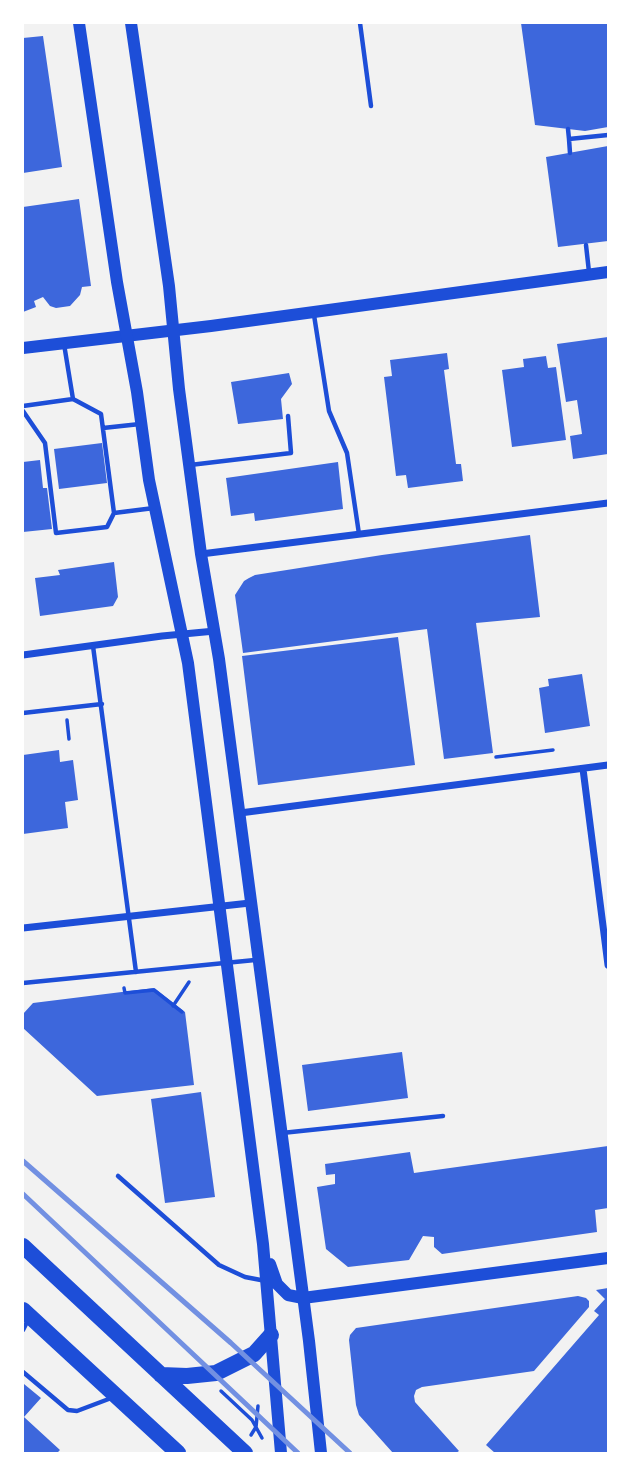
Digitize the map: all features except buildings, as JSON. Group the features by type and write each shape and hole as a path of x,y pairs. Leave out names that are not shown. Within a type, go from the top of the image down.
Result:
{"highway":[{"path":"23,1246 245,1453"},
{"path":"25,1319 117,1396 178,1453"},
{"path":"162,1375 216,1373 254,1354 271,1335"}],"main road":[{"path":"79,23 145,457 188,663 263,1244 281,1453"},
{"path":"131,23 169,286 179,389 201,554 215,631 240,813 321,1453"},
{"path":"23,348 608,272"},
{"path":"263,1244 277,1284 288,1295 303,1298 608,1258"}],"street":[{"path":"201,554 608,503"},
{"path":"23,655 215,631"},
{"path":"240,813 608,765"},
{"path":"583,769 608,965"},
{"path":"23,928 250,902"}],"lane":[{"path":"360,23 371,106"},
{"path":"568,129 570,153"},
{"path":"569,139 608,135"},
{"path":"586,245 590,274"},
{"path":"313,311 329,411 347,453 359,534"},
{"path":"64,344 73,399"},
{"path":"73,399 101,414 114,513 107,527 56,533 45,443 23,409 73,399"},
{"path":"189,465 291,453 288,416"},
{"path":"103,428 141,424"},
{"path":"114,513 155,509"},
{"path":"93,645 136,972"},
{"path":"23,713 102,704"},
{"path":"23,983 258,960"},
{"path":"281,1133 443,1116"},
{"path":"118,1176 219,1265 245,1277 267,1281"},
{"path":"23,1372 68,1410 77,1411 117,1396"}],"path":[{"path":"67,721 69,739"},
{"path":"496,757 553,750"},
{"path":"174,1006 189,982"},
{"path":"124,988 125,993 154,990 182,1012"},
{"path":"219,1389 252,1420 260,1436 268,1443"},
{"path":"250,1436 256,1427 258,1396"}],"railway":[{"path":"23,1161 231,1343 350,1453"},
{"path":"23,1194 298,1453"}]}
